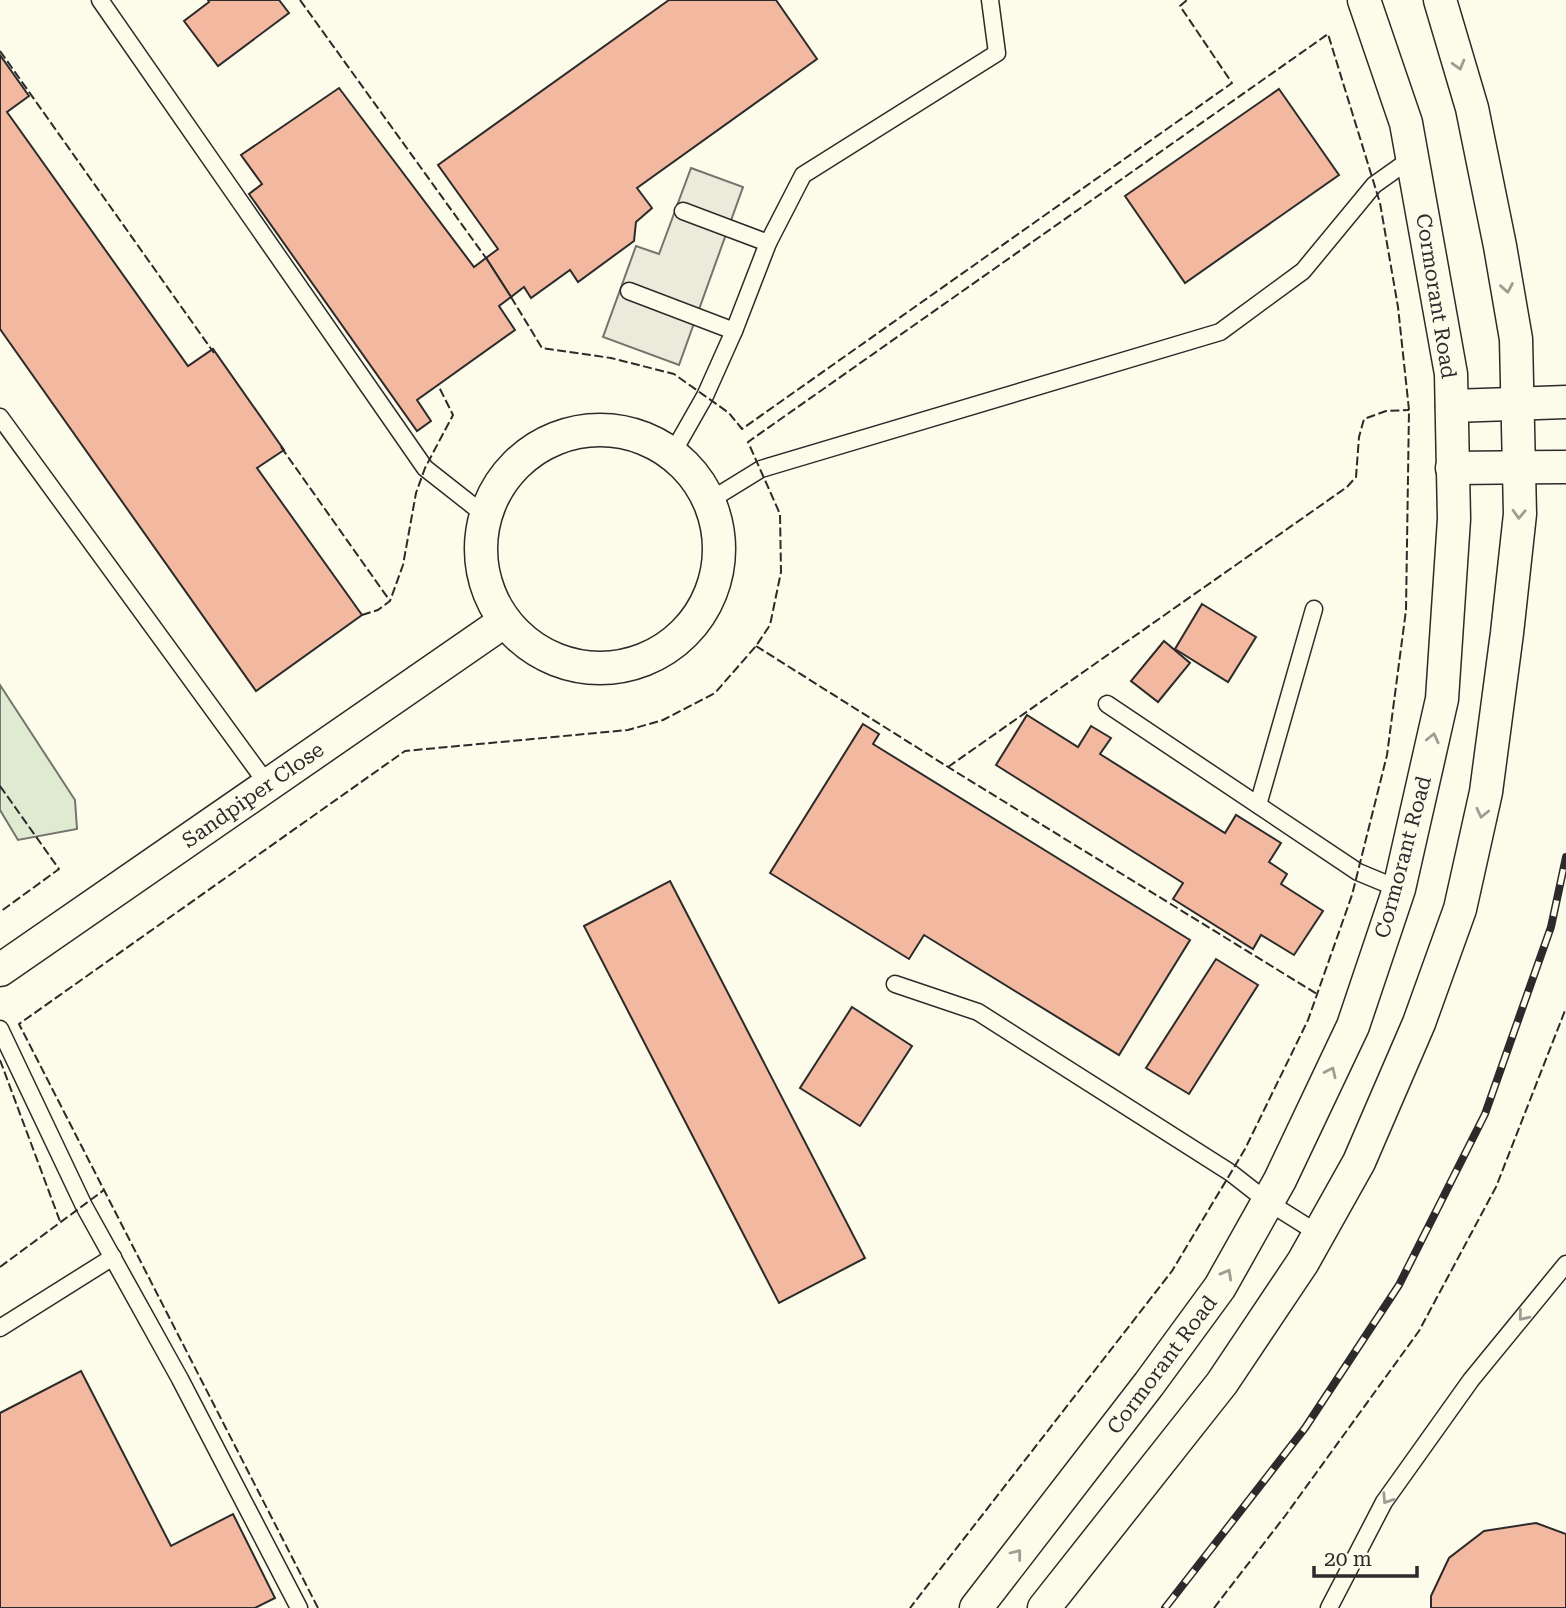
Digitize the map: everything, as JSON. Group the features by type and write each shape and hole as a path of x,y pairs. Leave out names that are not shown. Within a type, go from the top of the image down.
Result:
{"street":[{"name":"Cormorant Road","path":"976,1608 1149,1384 1220,1287 1268,1202 1353,1026 1399,889 1441,699 1454,519 1451,373 1406,122 1364,0"},
{"path":"1044,1608 1222,1383 1303,1262 1359,1162 1419,1023 1460,909 1486,792 1520,514 1516,339 1472,108 1440,0"},
{"path":"1451,406 1566,402"},
{"path":"591,430 620,432 647,440 672,454 693,475 709,501 718,531 719,546 711,593 685,632 660,651 632,664 616,667 577,666 540,652 505,621 492,597 483,571 482,543 486,516 498,490 515,467 537,449 563,437 591,430"},
{"path":"1452,468 1566,467"},
{"name":"Sandpiper Close","path":"0,970 505,621"}],"lane":[{"path":"100,0 425,468 486,516"},
{"path":"672,454 705,396 768,243 803,175 997,53 990,0"},
{"path":"709,501 761,470 1220,332 1303,271 1374,185 1412,158"},
{"path":"683,211 768,243"},
{"path":"629,291 734,331"},
{"path":"0,418 268,785"},
{"path":"1258,805 1314,609"},
{"path":"1107,704 1358,872 1399,889"},
{"path":"895,984 978,1012 1230,1173 1268,1202 1319,1234"},
{"path":"0,1029 84,1206 180,1379 299,1608"},
{"path":"0,1328 113,1257"},
{"path":"1329,1608 1384,1502 1471,1380 1566,1264"}],"green space":[{"path":"0,685 75,800 77,829 18,840 0,810"}],"shaded area":[{"path":"691,168 743,187 679,365 603,337 636,246 659,254"}],"building":[{"path":"208,0 279,0 289,13 218,66 184,21 209,2"},
{"path":"669,0 776,0 817,59 637,188 652,208 636,222 634,241 578,282 570,270 531,298 524,287 511,297 486,258 498,249 438,165"},
{"path":"0,55 29,96 7,112 188,366 213,349 284,450 257,468 362,615 256,691 0,329"},
{"path":"339,88 474,267 486,258 511,297 499,306 515,330 417,400 431,421 417,431 249,194 262,184 241,155"},
{"path":"1279,89 1339,175 1185,283 1125,196"},
{"path":"1202,604 1256,637 1228,682 1175,649"},
{"path":"1164,641 1190,663 1158,702 1131,681"},
{"path":"1027,715 1078,747 1091,726 1111,738 1100,754 1225,833 1236,815 1281,843 1269,862 1287,874 1281,884 1323,911 1294,955 1261,935 1253,949 1173,899 1183,883 996,765"},
{"path":"863,724 879,734 873,744 1190,940 1119,1055 924,935 909,959 770,873"},
{"path":"670,881 865,1258 779,1303 584,926"},
{"path":"1216,959 1258,985 1189,1094 1146,1068"},
{"path":"852,1007 912,1046 860,1126 800,1088"},
{"path":"81,1371 171,1546 233,1514 275,1598 255,1608 0,1608 0,1413"},
{"path":"1536,1523 1566,1534 1566,1608 1431,1608 1431,1596 1449,1558 1484,1531"}],"railway":[{"path":"1165,1608 1305,1428 1399,1285 1485,1114 1551,927 1566,857"}],"fence":[{"path":"300,0 486,258"},
{"path":"511,297 542,348 611,358 674,374 729,413 742,429 1232,83 1180,6 1187,0"},
{"path":"318,1608 19,1024 405,751 628,730 663,720 715,693 756,646 770,625 781,572 780,514 748,442 1328,34 1380,203 1398,307 1409,410 1406,610 1387,755 1352,895 1308,1020 1245,1149 1172,1271 910,1608"},
{"path":"0,51 214,353"},
{"path":"362,615 378,610 390,601 403,565 416,493 425,468 453,415 438,385"},
{"path":"948,767 1347,487 1356,477 1359,437 1364,419 1386,411 1409,410"},
{"path":"281,447 390,601"},
{"path":"756,646 1317,994"},
{"path":"0,786 59,869 0,912"},
{"path":"1214,1608 1285,1516 1419,1331 1496,1187 1566,1008"},
{"path":"0,1060 61,1224"},
{"path":"0,1267 104,1190"}]}
